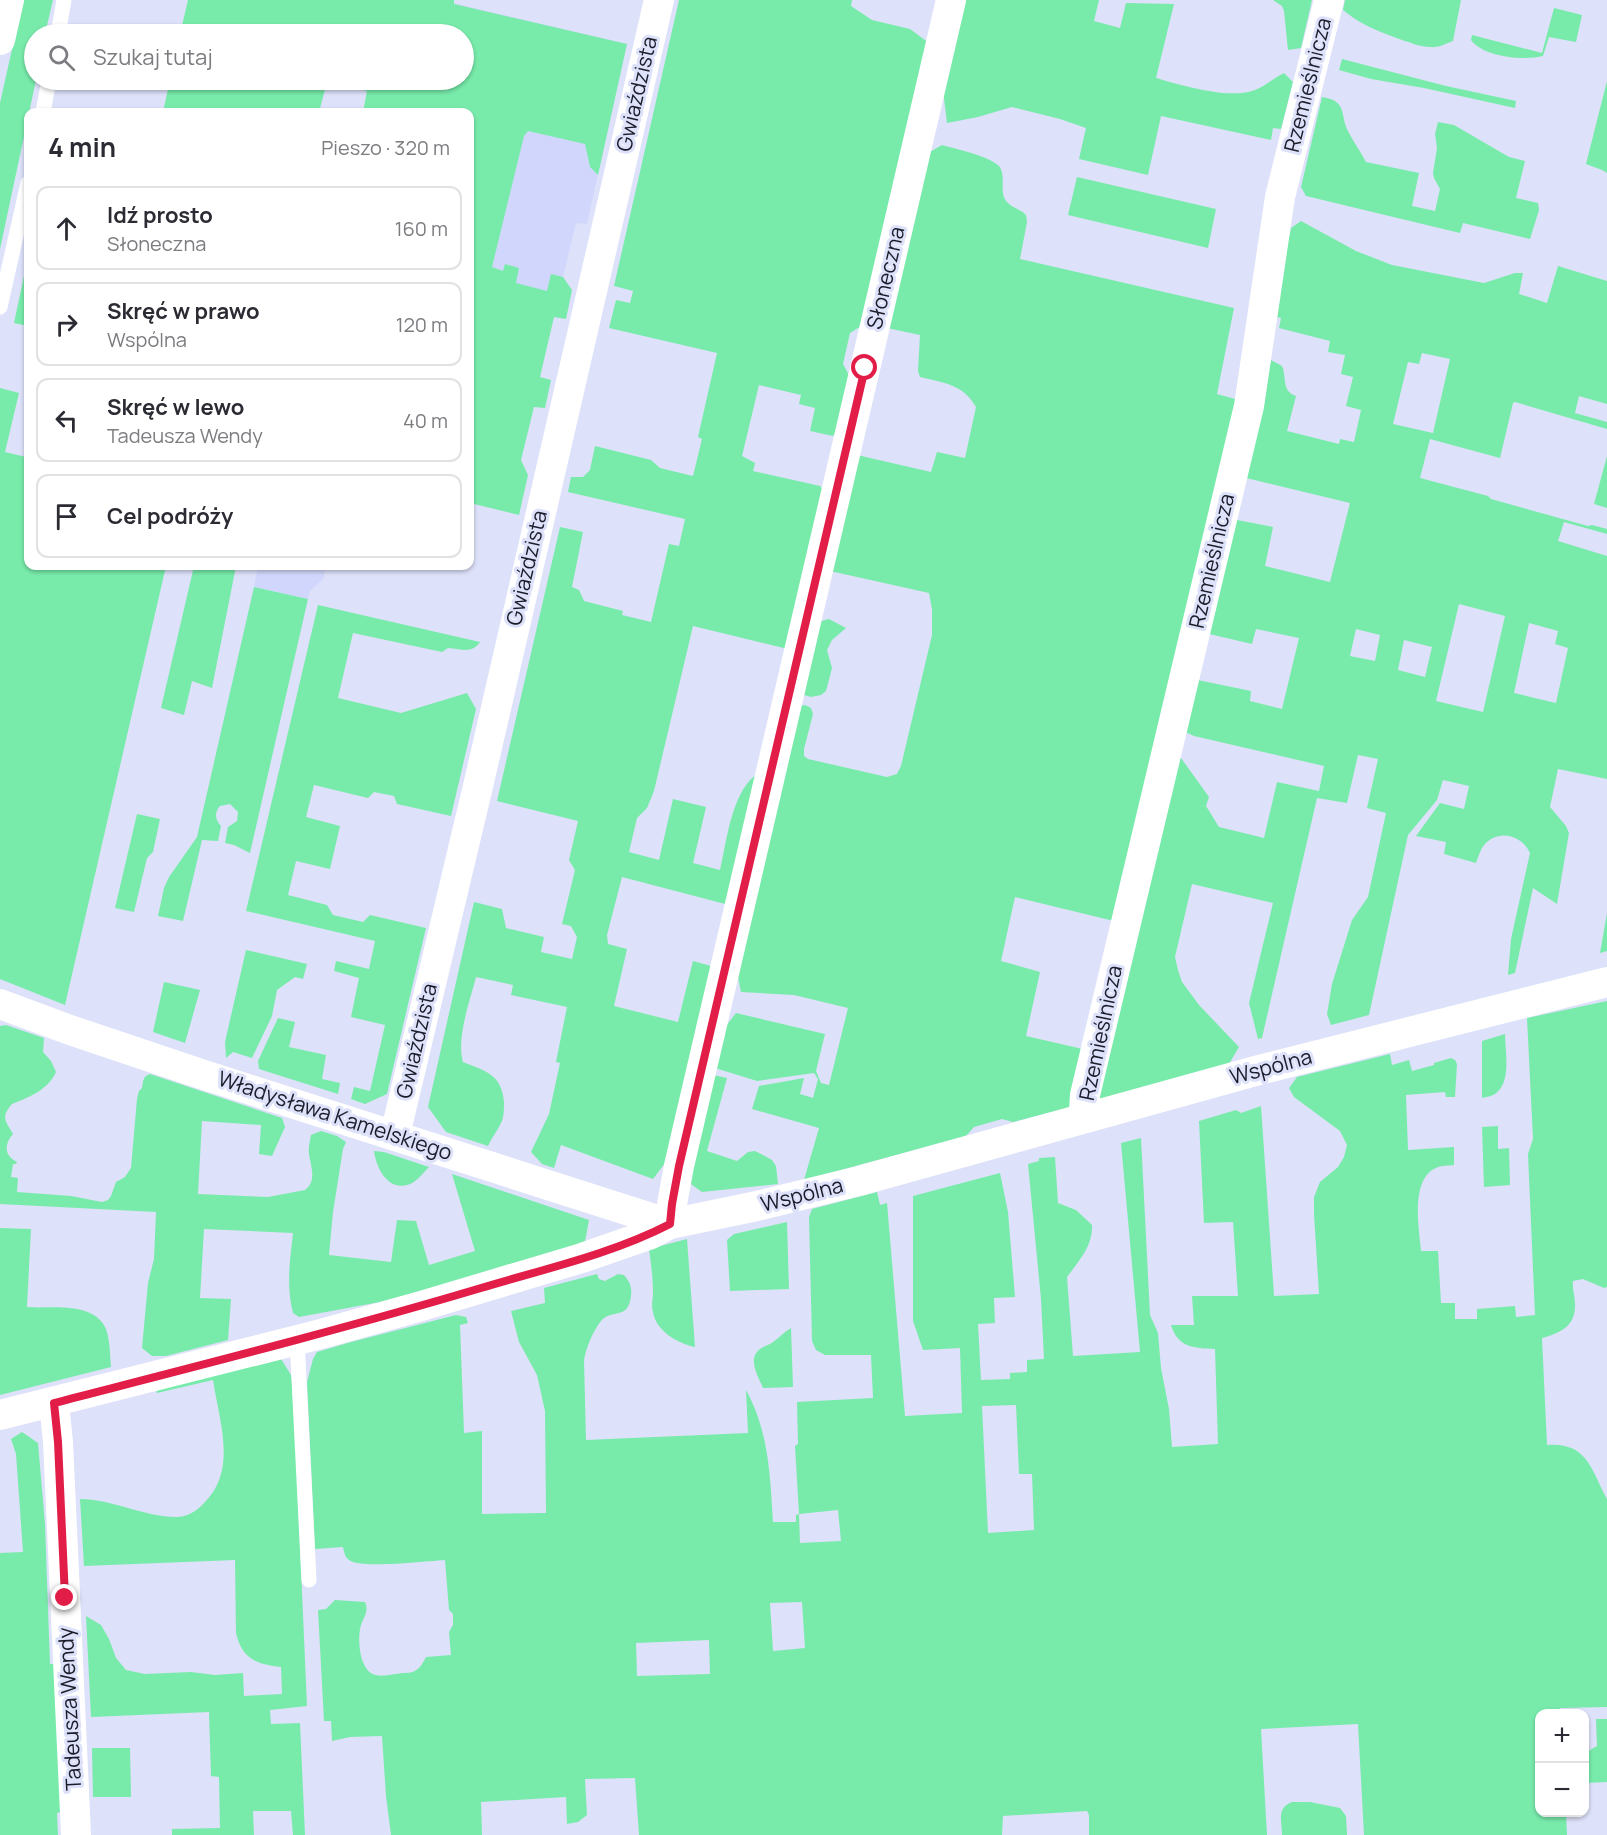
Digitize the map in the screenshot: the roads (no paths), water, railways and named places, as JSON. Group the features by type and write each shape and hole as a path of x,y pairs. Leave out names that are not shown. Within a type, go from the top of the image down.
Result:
{"street":[{"path":"0,40 9,0"},
{"name":"Gwiaździsta","path":"395,1135 479,782 659,0"},
{"name":"Słoneczna","path":"670,1224 679,1166 951,0"},
{"name":"Rzemieślnicza","path":"1086,1118 1085,1095 1249,406 1280,197 1329,0"},
{"name":"Wspólna","path":"0,1415 54,1403 418,1307 582,1258 651,1234 670,1224 757,1206 858,1181 1259,1070 1607,982"},
{"name":"Władysława Kamelskiego","path":"0,1004 120,1047 670,1224"},
{"name":"Tadeusza Wendy","path":"54,1403 58,1442 76,1835"}],"lane":[{"path":"60,24 64,0"},
{"path":"44,108 47,90"},
{"path":"0,307 24,201"},
{"path":"297,1339 309,1581"}]}
